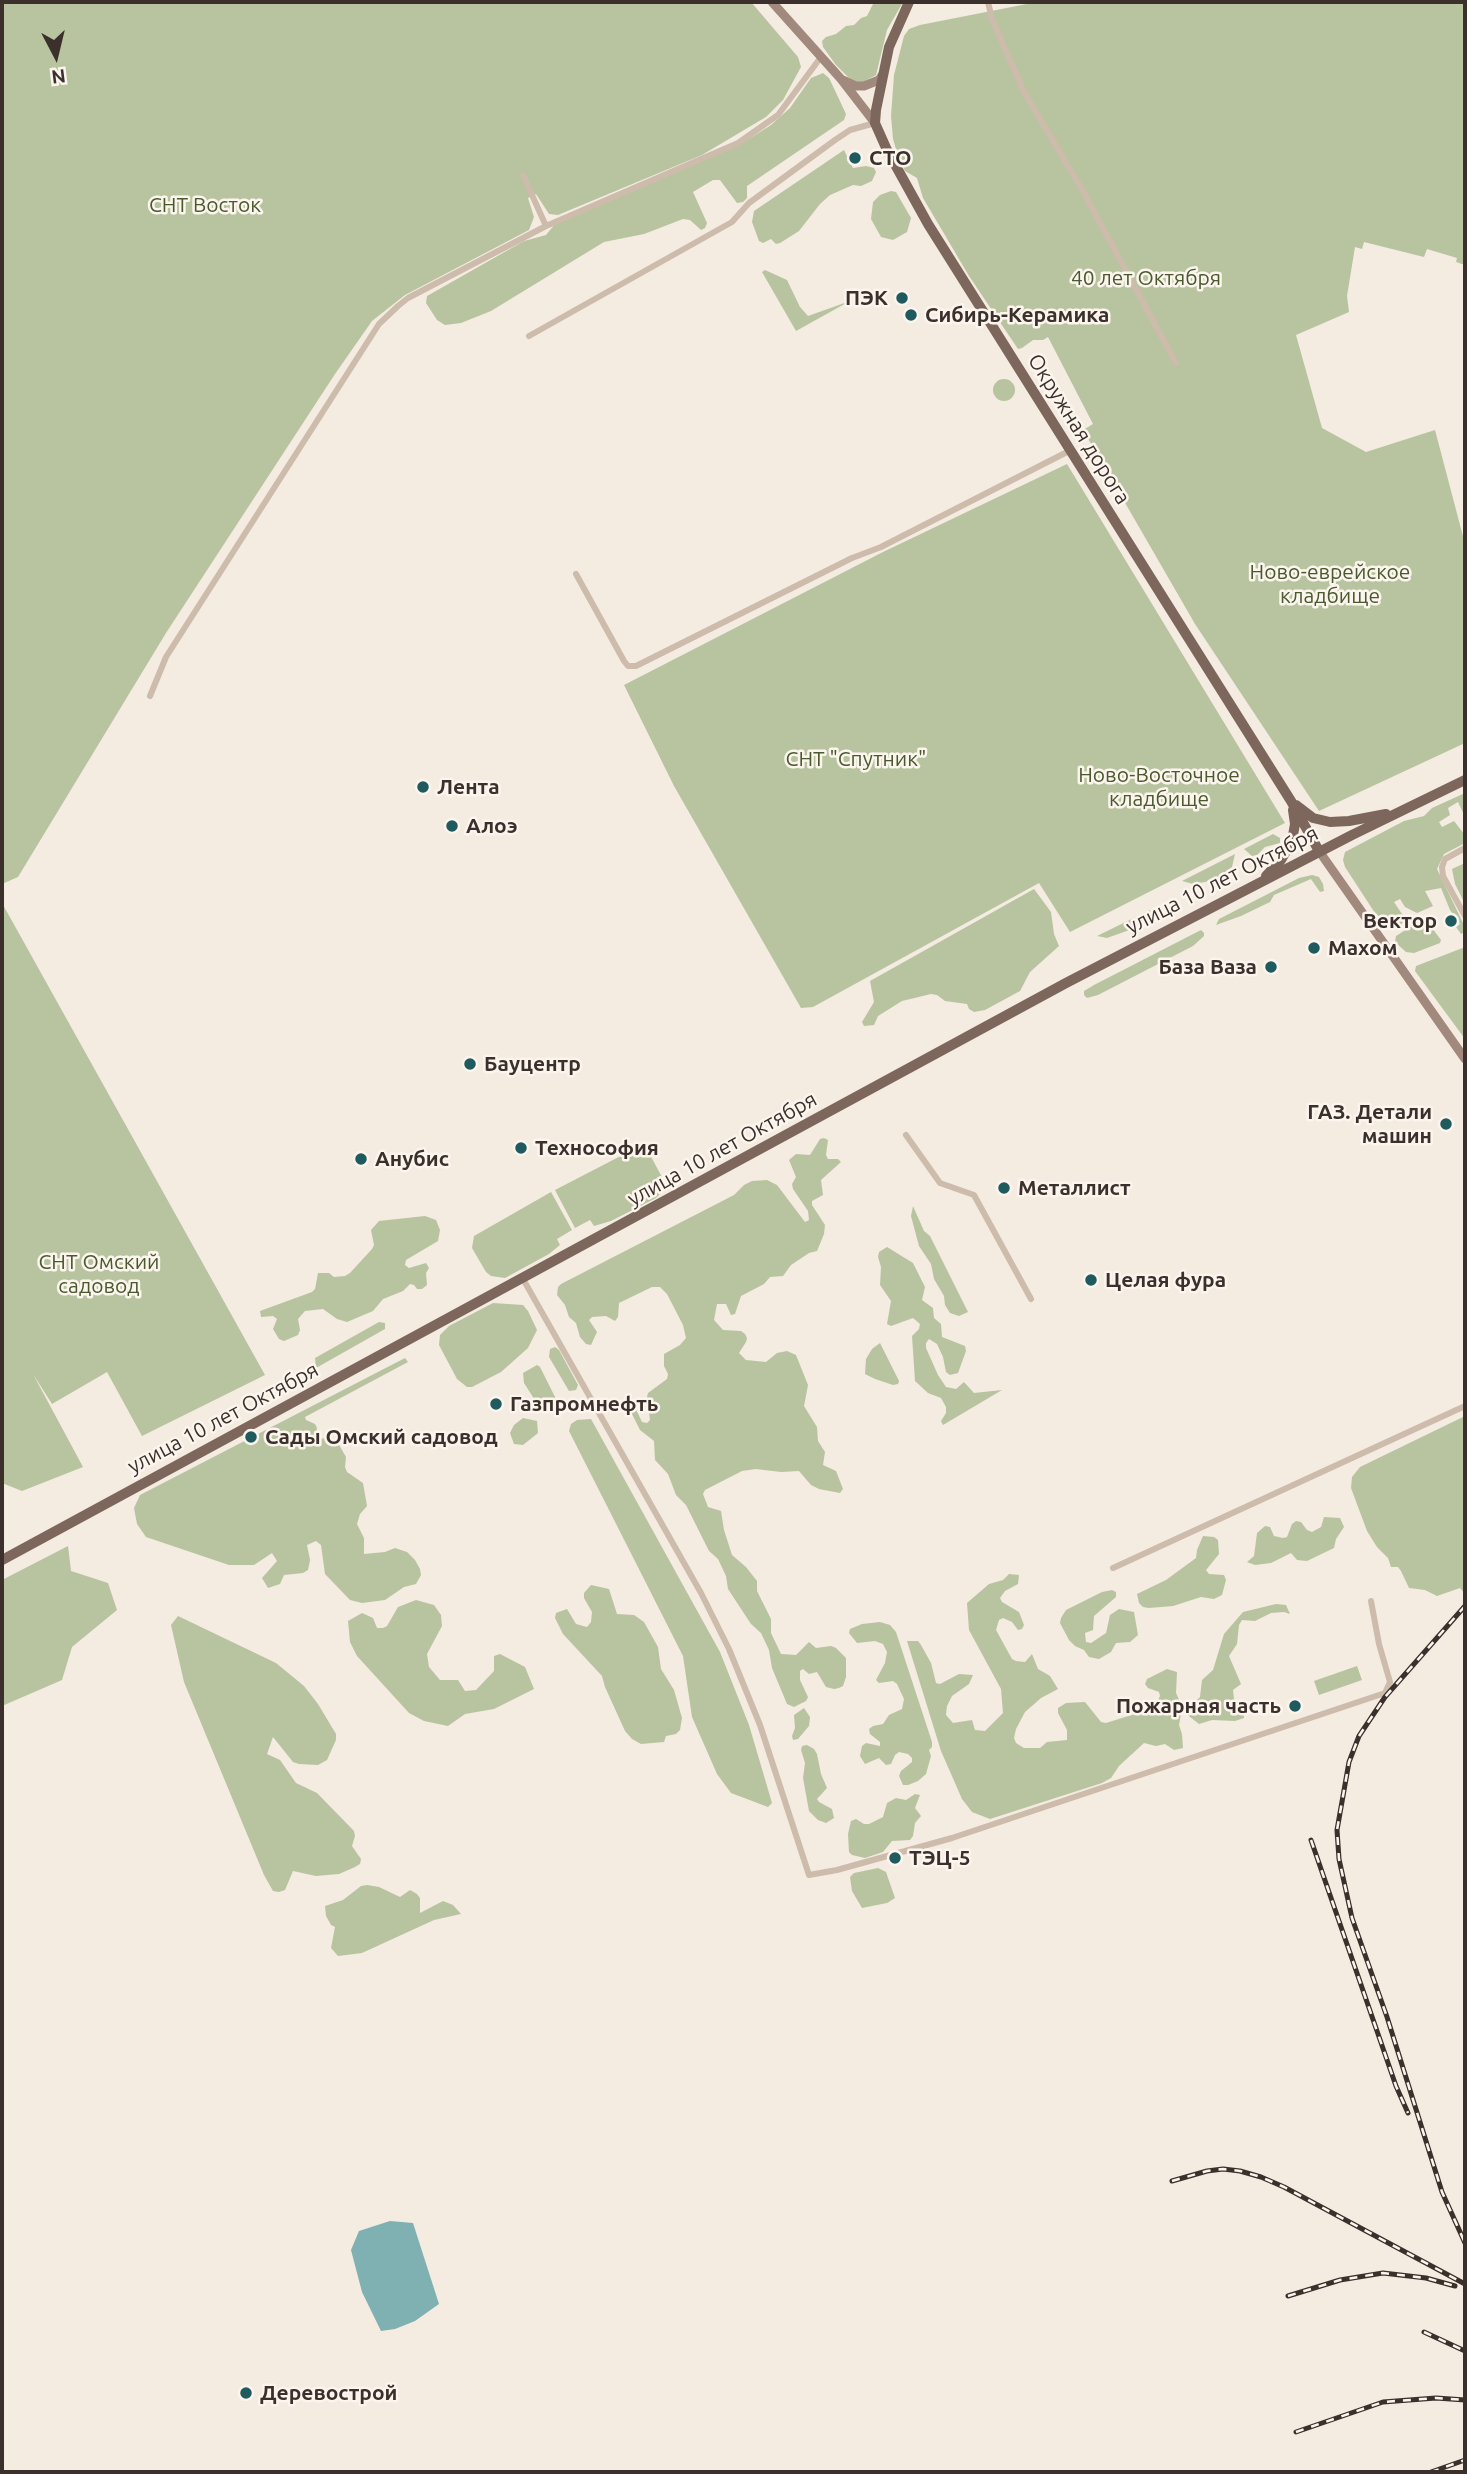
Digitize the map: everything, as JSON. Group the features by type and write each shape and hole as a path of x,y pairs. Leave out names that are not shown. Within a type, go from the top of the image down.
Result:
{"main road":[{"path":"875,123 892,38 909,2"},
{"name":"Окружная дорога","path":"875,123 897,171 928,224 1291,801 1319,851"},
{"name":"улица 10 лет Октября","path":"2,1560 1066,983 1319,851 1465,780"},
{"path":"1291,801 1313,818 1330,822 1398,812"},
{"path":"1254,887 1281,860 1292,841 1295,817 1291,801"}],"street":[{"name":"Окружная дорога","path":"772,2 841,79 875,123"},
{"path":"988,2 992,19 1024,92 1084,193 1175,363"},
{"path":"149,696 166,657 379,324 408,298 545,226 738,144 778,115 821,57"},
{"path":"841,79 856,86 864,86 879,80 884,73"},
{"path":"529,336 732,222 749,203 835,140 849,131 875,123"},
{"path":"523,175 545,226"},
{"path":"576,574 624,661 628,666 636,666 852,558 881,547 1069,451"},
{"path":"1465,848 1446,859 1442,867 1443,876 1465,916"},
{"path":"1319,851 1465,1059"},
{"path":"906,1135 940,1183 974,1195 1031,1300"},
{"path":"523,1279 701,1593 729,1649 760,1725 809,1875 838,1870 952,1838 1385,1693 1390,1682 1371,1601"},
{"path":"1113,1568 1465,1406"}],"green space":[{"name":"СНТ Восток","path":"2,2 751,2 798,57 801,67 783,100 766,117 702,155 558,215 549,214 536,194 528,198 534,217 529,230 405,295 372,321 166,633 18,877 2,884"},
{"path":"874,2 903,2 887,30 876,75 863,82 852,81 836,65 823,47 822,41 867,16"},
{"path":"1037,2 1465,2 1465,265 1456,262 1457,258 1427,249 1424,257 1364,242 1362,249 1355,247 1347,296 1349,312 1296,335 1322,428 1366,452 1435,430 1465,544 1465,743 1319,811 1195,624 1083,430 1093,424 1048,337 1033,340 1018,349 969,276 923,198 917,178 905,171 898,156 891,116 894,75 904,36 909,29"},
{"path":"823,73 829,78 846,114 844,120 747,186 747,198 743,202 737,203 720,180 713,180 693,192 707,223 705,228 701,230 690,220 683,219 644,234 604,242 491,311 461,323 445,325 437,320 426,303 427,296 524,241 546,235 555,224 739,145 771,125 790,108 811,78"},
{"path":"844,150 853,168 874,168 876,172 872,181 861,186 853,185 830,195 799,231 780,243 776,244 771,239 763,243 759,241 752,222 754,211"},
{"path":"896,192 911,218 907,232 893,240 881,237 871,219 873,202 880,195"},
{"path":"765,270 787,280 800,307 808,316 850,301 796,331 762,272"},
{"path":"1004,379 1012,382 1015,390 1012,398 1004,401 996,398 993,390 996,382"},
{"name":"СНТ \"Спутник\"","path":"1067,464 1285,823 1070,932 1039,883 813,1007 801,1008 674,786 624,685 883,552"},
{"path":"1465,793 1465,817 1458,802 1448,808 1450,815 1439,822 1442,827 1454,821 1465,835 1465,843 1444,854 1437,869 1465,932 1461,934 1456,927 1460,924 1450,910 1441,888 1425,891 1433,906 1417,913 1405,907 1400,899 1394,902 1404,917 1403,923 1397,926 1382,920 1345,867 1345,852 1404,821 1424,816 1432,808"},
{"path":"1273,834 1280,838 1280,843 1265,847 1252,856 1244,849"},
{"path":"1235,854 1232,867 1216,880 1193,884 1182,881"},
{"path":"1465,863 1465,904 1455,884 1452,869"},
{"path":"1312,875 1319,877 1324,891 1320,892 1311,879 1274,895 1270,902 1216,925 1219,919 1299,878"},
{"path":"1034,889 1051,912 1054,934 1059,946 1030,972 1020,991 985,1010 974,1012 967,1004 945,1001 931,994 902,1001 878,1016 874,1025 864,1026 862,1022 874,1002 870,981"},
{"name":"СНТ Омский садовод","path":"2,903 265,1375 142,1436 107,1372 52,1404 33,1374 83,1467 22,1491 2,1483"},
{"path":"1150,910 1153,919 1149,923 1107,938 1097,936"},
{"path":"1418,922 1429,924 1441,940 1440,943 1414,953 1406,952 1395,942 1396,936"},
{"path":"1201,930 1204,936 1193,946 1098,995 1087,998 1084,995 1084,991 1094,985"},
{"path":"1465,947 1465,1039 1415,971 1416,966"},
{"path":"820,1139 828,1140 828,1159 838,1159 841,1162 821,1180 823,1195 812,1201 825,1225 817,1251 791,1265 783,1276 770,1277 764,1284 741,1296 735,1314 731,1315 726,1304 717,1304 714,1320 723,1330 741,1331 745,1334 746,1342 739,1353 746,1360 766,1362 777,1353 787,1351 796,1355 808,1385 804,1406 817,1427 818,1441 825,1452 823,1465 836,1471 843,1489 840,1493 819,1489 811,1485 799,1471 756,1469 742,1471 705,1490 703,1494 708,1507 721,1511 732,1555 757,1581 757,1591 771,1619 771,1633 781,1654 796,1655 809,1642 816,1648 836,1648 846,1658 846,1677 843,1686 839,1688 826,1687 817,1672 809,1674 803,1669 800,1671 800,1680 808,1697 794,1707 787,1704 761,1633 751,1624 728,1589 726,1576 718,1559 709,1551 686,1505 676,1495 668,1474 655,1460 654,1441 640,1430 629,1408 628,1404 633,1403 642,1422 647,1423 650,1420 648,1393 667,1379 664,1354 680,1345 686,1338 683,1325 667,1294 660,1287 652,1287 619,1303 615,1321 606,1316 592,1317 589,1320 597,1332 591,1345 586,1344 580,1337 576,1323 569,1317 565,1305 557,1295 561,1284 734,1195 752,1181 767,1180 777,1185 805,1222 809,1220 808,1211 793,1189 792,1184 796,1177 789,1160 796,1154 810,1155"},
{"path":"638,1147 648,1151 663,1179 665,1185 662,1192 656,1198 611,1221 594,1226 590,1220 575,1228 555,1190"},
{"path":"551,1192 572,1230 557,1239 560,1245 549,1254 505,1278 491,1276 472,1248 474,1236"},
{"path":"913,1206 968,1312 959,1316 950,1313 945,1305 931,1264 919,1246 911,1216"},
{"path":"425,1216 436,1220 440,1230 438,1241 406,1260 405,1265 409,1268 426,1263 429,1268 426,1273 427,1285 422,1289 410,1284 403,1291 383,1299 373,1311 347,1322 337,1319 323,1309 305,1311 298,1319 298,1335 284,1341 279,1339 273,1329 277,1319 273,1316 261,1317 260,1311 312,1292 318,1273 329,1273 334,1277 350,1273 372,1249 374,1245 371,1230 379,1221"},
{"path":"887,1247 913,1263 925,1287 922,1300 933,1308 934,1318 941,1324 942,1337 965,1346 966,1351 958,1373 950,1375 946,1372 937,1344 929,1339 926,1343 938,1375 946,1387 956,1389 964,1382 974,1393 1002,1390 943,1425 941,1421 946,1407 941,1398 928,1393 915,1381 912,1336 920,1324 913,1318 891,1326 887,1324 891,1301 880,1285 881,1267 878,1257 879,1252"},
{"path":"493,1303 523,1305 537,1330 528,1348 501,1372 467,1387 457,1379 439,1345 440,1335 449,1326"},
{"path":"379,1322 385,1323 385,1329 316,1368 315,1358"},
{"path":"880,1343 899,1381 898,1384 893,1385 865,1374 866,1359"},
{"path":"555,1347 578,1385 576,1390 569,1391 549,1357 550,1349"},
{"path":"405,1358 408,1362 305,1417 317,1428 315,1439 329,1438 338,1443 346,1457 347,1472 363,1483 367,1506 360,1514 357,1524 364,1538 364,1554 395,1548 407,1552 420,1569 421,1575 416,1584 404,1587 385,1600 362,1603 350,1600 325,1574 321,1545 316,1541 307,1545 310,1560 308,1570 284,1575 280,1584 268,1588 262,1578 277,1561 272,1553 254,1565 229,1565 146,1537 137,1524 134,1508 140,1495"},
{"path":"537,1365 555,1397 554,1401 547,1405 538,1405 524,1383 523,1373"},
{"path":"1465,1416 1465,1594 1460,1588 1437,1596 1425,1590 1409,1588 1398,1567 1391,1567 1388,1558 1367,1531 1351,1488 1352,1477 1360,1467"},
{"path":"523,1418 537,1421 538,1433 523,1445 514,1444 510,1433 514,1425"},
{"path":"591,1419 720,1652 749,1725 772,1803 768,1807 731,1793 717,1774 692,1717 683,1656 569,1431 571,1424 577,1420"},
{"path":"1324,1517 1340,1518 1344,1527 1334,1548 1307,1561 1297,1560 1291,1553 1271,1563 1255,1565 1247,1562 1254,1556 1257,1533 1265,1526 1270,1527 1274,1536 1283,1538 1287,1537 1296,1521 1312,1532 1321,1527"},
{"path":"1203,1536 1218,1540 1219,1554 1206,1570 1209,1574 1224,1575 1226,1580 1222,1595 1214,1599 1201,1597 1173,1606 1143,1607 1137,1594 1166,1580 1196,1558"},
{"path":"68,1546 71,1571 108,1583 117,1610 72,1647 62,1680 2,1706 2,1580"},
{"path":"1009,1574 1019,1575 1018,1584 1005,1591 1000,1598 1019,1612 1024,1625 1018,1630 1012,1622 1003,1618 999,1620 996,1630 1012,1659 1025,1662 1032,1654 1038,1669 1050,1676 1058,1689 1041,1698 1025,1712 1014,1738 1016,1743 1024,1748 1040,1748 1047,1742 1067,1740 1067,1730 1058,1713 1058,1708 1066,1703 1085,1702 1101,1722 1106,1723 1154,1708 1160,1696 1159,1692 1145,1684 1147,1679 1167,1669 1177,1672 1176,1693 1180,1702 1194,1703 1200,1697 1202,1680 1213,1670 1224,1634 1243,1612 1276,1604 1286,1605 1290,1614 1271,1613 1255,1621 1242,1620 1239,1625 1237,1644 1229,1656 1241,1684 1233,1690 1234,1699 1244,1708 1244,1718 1235,1721 1212,1720 1199,1724 1185,1713 1181,1714 1179,1725 1183,1748 1174,1750 1165,1744 1156,1746 1144,1743 1119,1766 1111,1778 1102,1783 990,1819 972,1812 962,1799 941,1751 907,1641 918,1641 921,1645 931,1663 936,1683 940,1684 959,1674 973,1675 969,1684 952,1696 946,1715 953,1723 972,1720 975,1730 985,1731 1003,1713 1001,1689 969,1630 967,1603 989,1584 1003,1580"},
{"path":"591,1585 609,1589 617,1614 634,1615 644,1622 658,1647 661,1669 674,1690 682,1718 680,1730 676,1734 666,1736 664,1742 641,1744 632,1739 625,1731 602,1676 563,1634 555,1618 556,1613 567,1609 576,1624 587,1627 591,1622 592,1612 584,1593"},
{"path":"1102,1592 1116,1592 1116,1597 1094,1616 1093,1630 1085,1633 1086,1642 1091,1643 1106,1633 1110,1615 1119,1609 1134,1612 1138,1635 1130,1642 1116,1643 1111,1652 1099,1659 1089,1657 1069,1640 1060,1623 1061,1618 1066,1610"},
{"path":"416,1600 434,1605 441,1615 442,1626 427,1654 429,1667 440,1680 458,1680 465,1691 476,1690 494,1671 494,1656 500,1654 525,1667 534,1689 494,1709 465,1714 448,1726 424,1721 409,1713 357,1656 350,1642 348,1621 362,1613 373,1618 377,1628 383,1628 398,1607"},
{"path":"178,1616 276,1663 304,1686 318,1704 336,1734 327,1760 318,1765 293,1762 273,1737 267,1754 280,1760 296,1783 317,1793 354,1831 352,1846 361,1859 360,1864 339,1874 316,1876 293,1871 285,1890 273,1891 184,1682 171,1625"},
{"path":"880,1622 890,1625 896,1632 932,1742 926,1774 908,1785 903,1785 899,1776 912,1762 908,1754 899,1752 891,1764 886,1765 879,1758 865,1764 860,1756 862,1746 866,1743 880,1746 880,1742 870,1734 869,1729 883,1724 889,1715 902,1709 904,1699 893,1681 879,1683 876,1680 885,1663 887,1652 883,1644 875,1641 857,1643 849,1633 850,1629 862,1624"},
{"path":"1357,1666 1362,1680 1319,1695 1314,1681"},
{"path":"804,1708 810,1717 809,1726 798,1739 793,1740 794,1715"},
{"path":"807,1745 817,1754 827,1788 817,1799 832,1809 834,1818 826,1823 818,1820 809,1811 803,1778 805,1763 801,1750 802,1746"},
{"path":"915,1794 920,1795 915,1808 921,1816 915,1823 910,1840 892,1841 883,1852 865,1858 849,1852 848,1834 851,1821 856,1819 869,1824 883,1817 887,1803 896,1798 906,1800"},
{"path":"878,1868 886,1872 895,1898 887,1903 862,1908 852,1891 850,1877 854,1873"},
{"path":"361,1886 379,1887 400,1897 410,1890 420,1898 420,1913 443,1901 453,1905 461,1914 434,1920 362,1953 338,1956 331,1948 335,1927 326,1916 325,1906 343,1900"}],"water":[{"path":"390,2221 413,2223 439,2304 415,2321 381,2331 362,2292 351,2250 359,2231"}],"railway":[{"path":"1465,1606 1385,1697 1359,1736 1349,1762 1337,1830 1339,1859 1352,1918 1387,2017 1442,2192 1465,2243"},
{"path":"1311,1840 1396,2086 1408,2113"},
{"path":"1172,2181 1223,2169 1261,2177 1465,2284"},
{"path":"1288,2296 1340,2280 1383,2273 1426,2278 1455,2286"},
{"path":"1424,2332 1465,2351"},
{"path":"1296,2432 1383,2402 1436,2398 1465,2400"},
{"path":"1431,2472 1465,2460"}],"place":[{"name":"СТО","path":"855,158"},
{"name":"ПЭК","path":"902,298"},
{"name":"Сибирь-Керамика","path":"911,315"},
{"name":"Лента","path":"423,787"},
{"name":"Алоэ","path":"452,826"},
{"name":"Вектор","path":"1451,921"},
{"name":"Махом","path":"1314,948"},
{"name":"База Ваза","path":"1271,967"},
{"name":"Бауцентр","path":"470,1064"},
{"name":"ГАЗ. Детали машин","path":"1446,1124"},
{"name":"Технософия","path":"521,1148"},
{"name":"Анубис","path":"361,1159"},
{"name":"Металлист","path":"1004,1188"},
{"name":"Целая фура","path":"1091,1280"},
{"name":"Газпромнефть","path":"496,1404"},
{"name":"Сады Омский садовод","path":"251,1437"},
{"name":"Пожарная часть","path":"1295,1706"},
{"name":"ТЭЦ-5","path":"895,1858"},
{"name":"Деревострой","path":"246,2393"}],"park label":[{"name":"40 лет Октября","path":"1146,278"},
{"name":"Ново-еврейское кладбище","path":"1330,584"},
{"name":"Ново-Восточное кладбище","path":"1159,787"}]}
